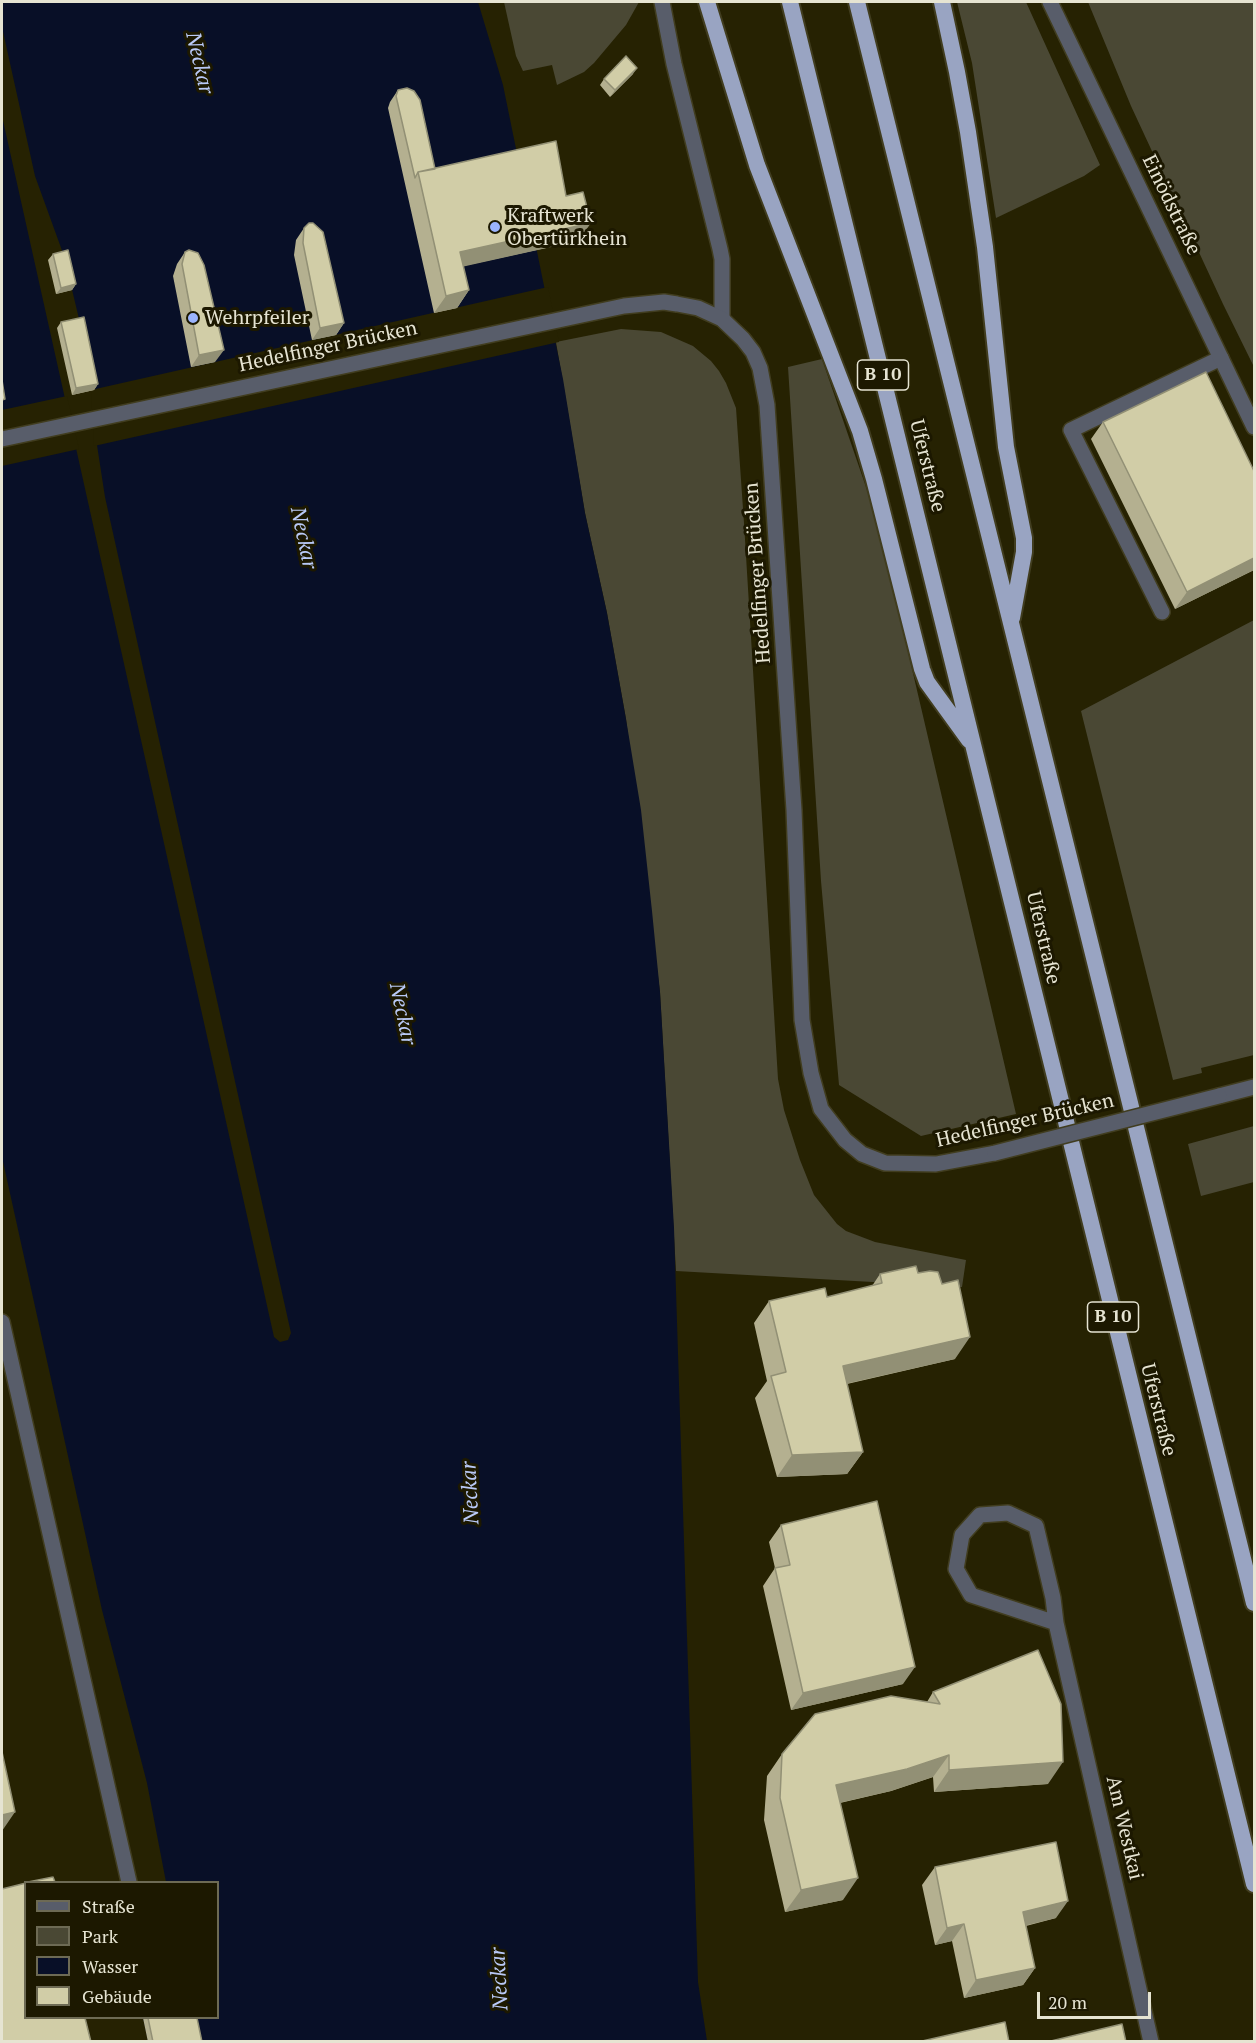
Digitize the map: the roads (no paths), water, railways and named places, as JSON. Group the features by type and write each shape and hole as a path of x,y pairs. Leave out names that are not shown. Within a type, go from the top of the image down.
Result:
{"highway":[{"path":"707,2 757,165 860,431 922,669 927,682 975,749"},
{"name":"Uferstraße","path":"790,2 975,749 1080,1186 1254,1884"},
{"path":"856,2 1254,1603"},
{"path":"942,2 968,132 985,247 1006,447 1024,538 1011,625"}],"street":[{"path":"662,2 674,64 722,259 722,319"},
{"name":"Einödstraße","path":"1050,2 1254,427"},
{"name":"Hedelfinger Brücken","path":"2,439 599,310 664,302 698,308 722,319 753,352 760,368 767,405 793,798 802,1020 811,1073 821,1109 844,1140 862,1154 885,1163 936,1164 995,1153 1254,1087"},
{"path":"1162,612 1071,430 1221,358"},
{"path":"2,1322 129,1881"},
{"name":"Am Westkai","path":"1056,1623 971,1595 956,1569 962,1535 980,1515 1008,1513 1036,1526 1151,2042"}],"water":[{"name":"Neckar","path":"2,2 478,2 503,85 563,379 585,513 607,613 641,810 660,992 674,1228 698,1982 707,2041 148,2041 143,2019 219,2019 219,1881 166,1881 147,1783 102,1610 2,1157 2,116 274,1337 280,1342 288,1340 291,1333 105,497 97,445 94,390 80,323 64,256 35,176 2,27"}],"place":[{"name":"Kraftwerk Obertürkhein","path":"495,227"},
{"name":"Wehrpfeiler","path":"193,318"}]}
